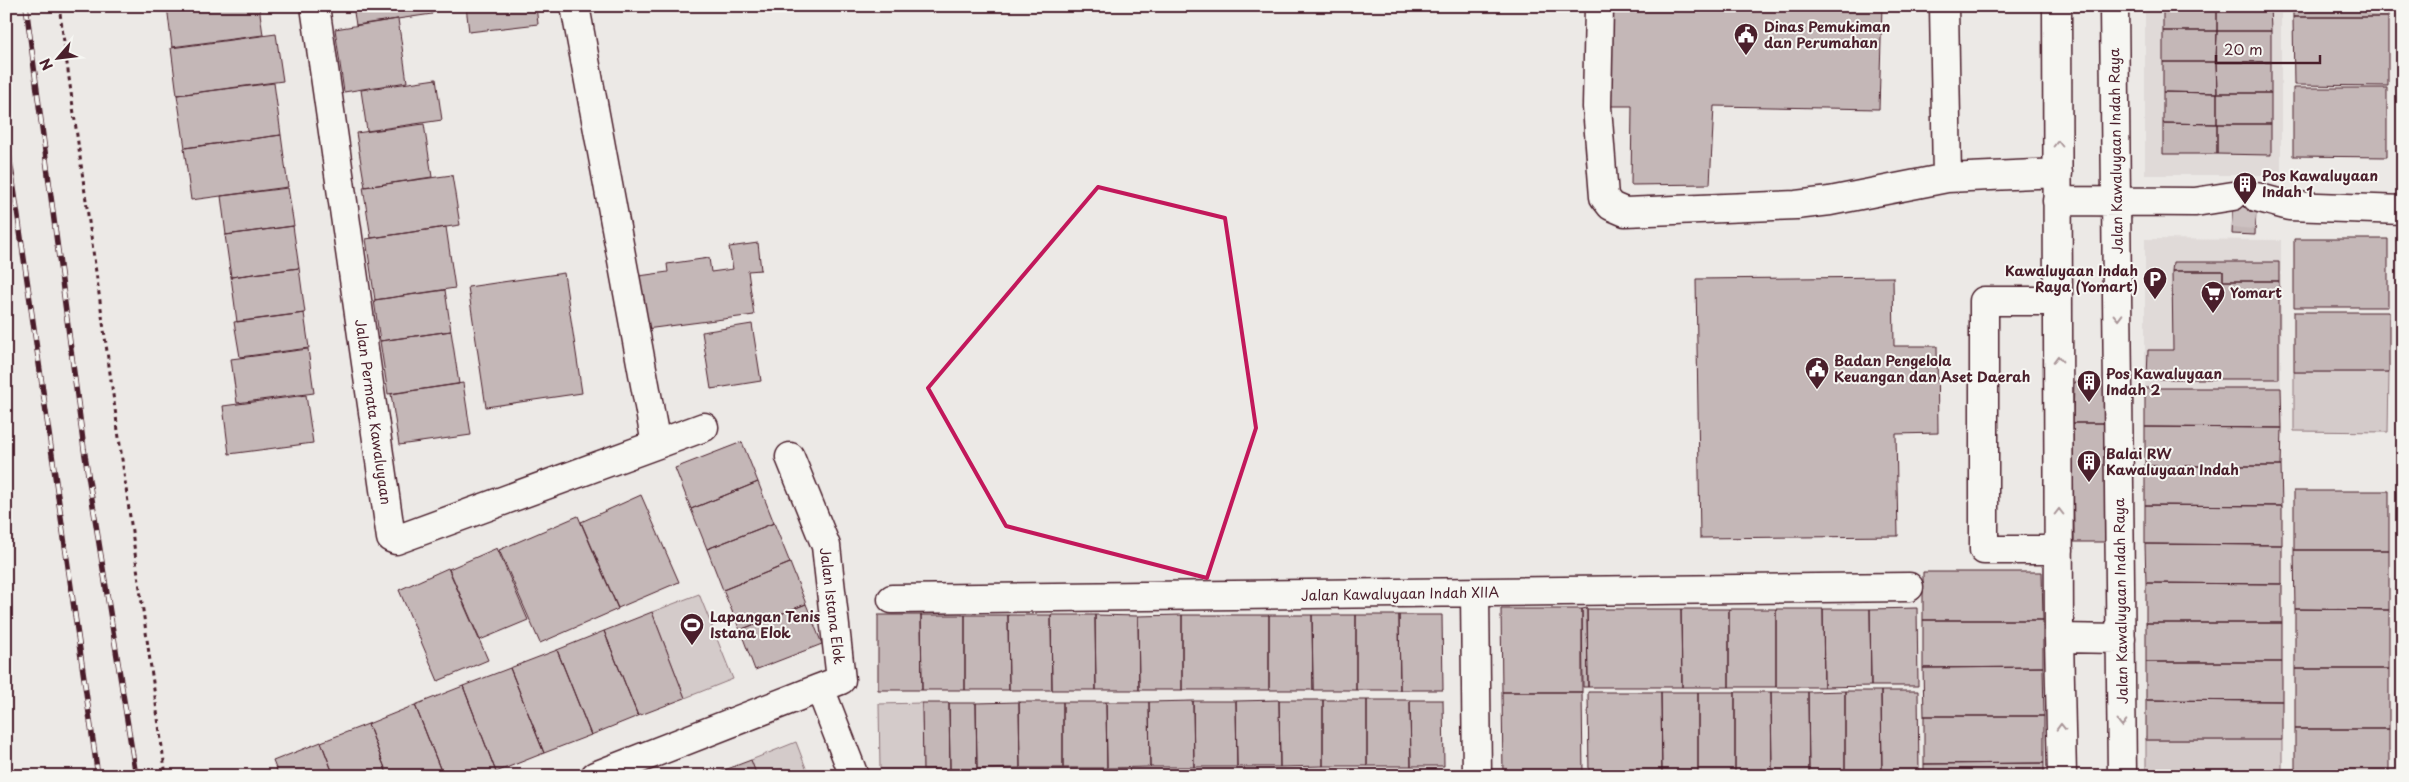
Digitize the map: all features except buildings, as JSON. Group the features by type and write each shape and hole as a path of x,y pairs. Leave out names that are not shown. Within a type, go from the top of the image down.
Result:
{"street":[{"name":"Jalan Permata Kawaluyaan","path":"315,6 391,538 396,540 704,427"},
{"path":"575,6 656,444"},
{"path":"1599,6 1597,107 1604,197 1611,206 1625,212 1796,205 1830,201 1947,178 2058,173"},
{"path":"1944,6 1947,178"},
{"path":"2057,6 2059,638 2062,776"},
{"name":"Jalan Kawaluyaan Indah Raya","path":"2114,6 2122,776"},
{"path":"2057,202 2195,202 2403,210"},
{"path":"2058,301 1984,301 1984,550 2059,550"},
{"name":"Jalan Istana Elok","path":"595,776 841,680 826,546 790,457"},
{"name":"Jalan Kawaluyaan Indah XIIA","path":"892,599 1475,594 1909,587"},
{"path":"1475,594 1477,776"},
{"path":"2059,638 2121,639"},
{"path":"820,688 854,776"}],"path":[{"path":"59,6 166,776"}],"highlighted area":[{"path":"1098,187 1225,218 1256,428 1207,578 1006,526 928,388"}],"shaded area":[{"path":"2145,6 2281,6 2281,175 2145,175"},
{"name":"Yomart","path":"2145,239 2281,240 2281,388 2145,388"},
{"path":"2294,372 2389,372 2388,432 2294,431"},
{"name":"Lapangan Tenis Istana Elok","path":"699,594 733,679 685,698 652,612"},
{"path":"922,703 923,769 880,769 879,704"},
{"path":"2146,740 2282,740 2282,776 2146,776"},
{"path":"796,742 809,776 757,776 751,760"}],"tunnel":[{"path":"2233,213 2256,215"}],"railway":[{"path":"26,6 84,449 136,776"},
{"path":"6,133 98,776"}],"place":[{"name":"Dinas Pemukiman dan Perumahan","path":"1746,56"},
{"name":"Pos Kawaluyaan Indah 1","path":"2245,205"},
{"name":"Kawaluyaan Indah Raya (Yomart)","path":"2155,300"},
{"name":"Yomart","path":"2213,314"},
{"name":"Badan Pengelola Keuangan dan Aset Daerah","path":"1817,390"},
{"name":"Pos Kawaluyaan Indah 2","path":"2089,403"},
{"name":"Balai RW Kawaluyaan Indah","path":"2089,483"},
{"name":"Lapangan Tenis Istana Elok","path":"692,646"}]}
